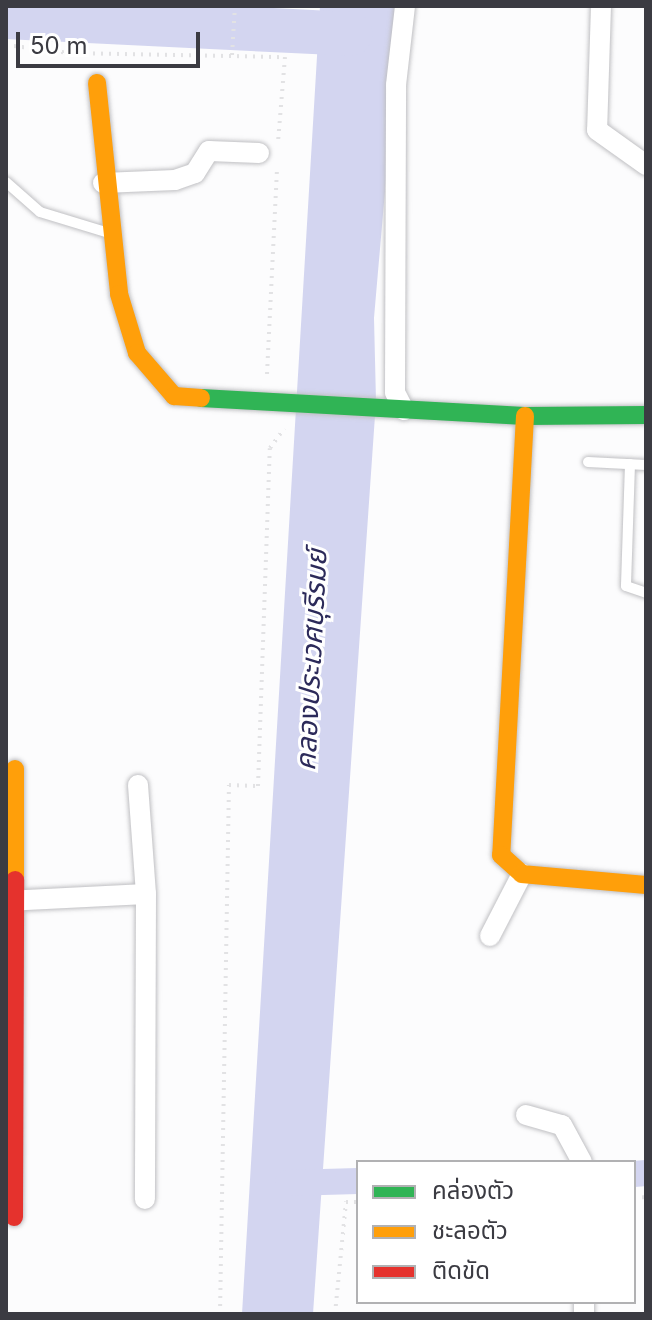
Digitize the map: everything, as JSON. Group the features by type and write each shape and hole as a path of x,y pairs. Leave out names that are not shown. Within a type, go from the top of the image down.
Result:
{"street":[{"path":"399,410 395,392 396,85 405,6"},
{"path":"601,6 597,130 646,165"},
{"path":"97,83 103,183 119,294 154,381 197,402 525,416 646,415"},
{"path":"103,183 175,180 195,173 209,151 259,153"},
{"path":"525,416 501,849 503,863 522,874 646,885"},
{"path":"14,1217 8,998 15,769"},
{"path":"138,785 146,894 145,1199"},
{"path":"490,936 522,874"},
{"path":"11,901 146,894"},
{"path":"526,1115 562,1125 581,1160"}],"lane":[{"path":"6,182 40,212 109,233"},
{"path":"588,462 646,465"},
{"path":"630,464 626,586 646,593"}],"path":[{"path":"232,55 235,6"},
{"path":"246,6 285,6"},
{"path":"6,45 285,57 262,365 273,379"},
{"path":"220,1314 229,785 258,786 270,448 282,436 284,417"},
{"path":"335,1314 346,1202 356,1202"}],"water":[{"name":"คลองประเวศบุรีรมย์","path":"320,6 401,6 374,318 376,401 313,1314 242,1314"}],"waterway":[{"path":"6,17 351,34"},
{"path":"636,1174 646,1173"},
{"path":"288,1183 356,1181"}],"traffic: fast":[{"path":"201,398 525,416 646,415"}],"traffic: slow":[{"path":"97,83 119,294 137,353 174,396 201,398"},
{"path":"525,416 501,855 522,874 646,885"},
{"path":"15,769 15,880"}],"traffic: jam":[{"path":"14,1217 15,880"}]}
